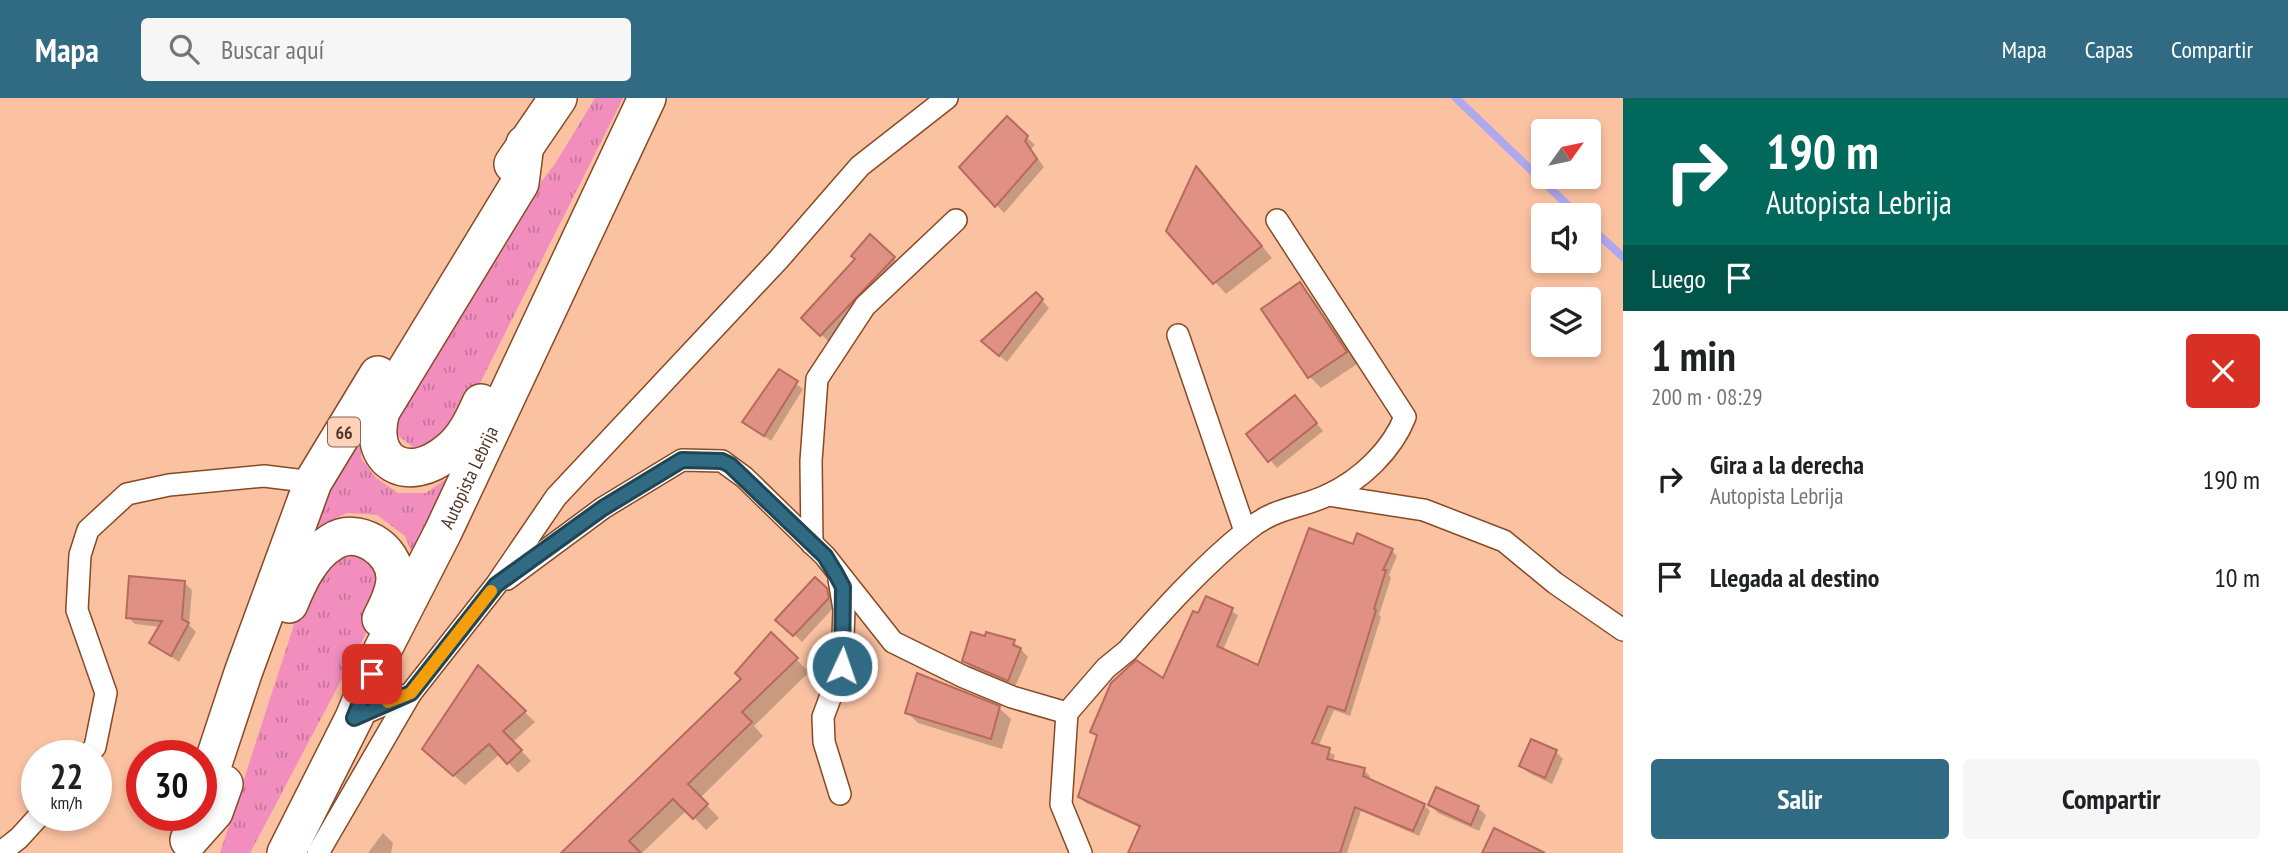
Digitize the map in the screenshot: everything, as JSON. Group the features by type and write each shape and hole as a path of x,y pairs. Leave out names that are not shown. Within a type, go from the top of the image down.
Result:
{"highway":[{"name":"66","path":"217,752 313,482 402,335 525,144 558,98"},
{"path":"525,144 520,183 381,411 379,444 385,456 400,468 418,470 427,466 450,451 464,436 597,159 641,111"},
{"name":"Autopista Lebrija","path":"285,853 354,718 382,651 443,532 641,111"},
{"path":"191,836 214,812 300,579 321,550 332,541 344,536 364,539 375,544 391,562 395,576 394,590 259,853"}],"street":[{"path":"318,853 411,693 496,585 556,497 779,259 860,166 947,98"},
{"path":"812,544 811,461 817,379 865,306 956,220"},
{"path":"1081,853 1061,804 1067,713 1106,668 1128,650 1245,531 1278,510 1328,495 1380,458 1399,431 1405,417 1277,220"},
{"path":"1178,335 1245,531"},
{"path":"496,585 603,508 682,460 722,461 730,465 812,544 893,642 1012,697 1067,713"},
{"path":"96,740 106,693 77,610 80,555 88,530 127,494 169,485 264,476 313,482"},
{"path":"1328,495 1424,509 1504,541 1555,583 1623,630"},
{"path":"836,574 843,587 842,666 823,717 824,742 840,793"},
{"path":"354,718 411,693"},
{"path":"0,853 25,831"}],"green space":[{"path":"595,98 623,98 458,427 436,443 413,447 396,434 401,405 503,231 555,164"},
{"path":"361,424 361,458 376,478 398,493 426,493 460,469 416,564 405,536 377,515 347,513 312,530"},
{"path":"349,544 382,567 374,618 250,853 220,853 302,600"}],"building":[{"path":"1007,116 1028,136 1025,141 1037,159 995,207 959,167"},
{"path":"1196,166 1262,246 1213,284 1166,231"},
{"path":"870,234 895,257 820,336 801,318 855,259 851,256"},
{"path":"1300,282 1347,352 1308,378 1261,309"},
{"path":"1036,292 1043,299 999,356 981,341"},
{"path":"779,369 798,381 764,436 742,422"},
{"path":"1295,395 1317,423 1268,462 1246,434"},
{"path":"1309,528 1353,544 1357,533 1393,549 1383,570 1386,570 1374,609 1376,610 1345,711 1328,706 1312,743 1330,748 1327,759 1365,768 1363,776 1425,804 1413,831 1355,807 1340,853 1128,853 1140,826 1078,797 1097,735 1090,732 1111,683 1136,660 1163,678 1193,611 1198,613 1206,596 1233,608 1217,646 1258,665"},
{"path":"129,576 185,581 182,619 189,623 171,656 149,643 162,621 126,618"},
{"path":"815,577 827,588 829,598 793,636 775,620"},
{"path":"771,632 798,658 742,712 752,722 688,784 708,804 693,819 673,799 629,841 641,853 561,853 741,679 735,673"},
{"path":"971,632 985,636 986,632 1015,640 1013,645 1021,648 1008,681 962,661"},
{"path":"478,665 526,711 503,731 522,750 507,764 489,744 453,776 422,749"},
{"path":"917,673 1000,706 991,739 905,713"},
{"path":"1531,739 1557,750 1545,778 1519,766"},
{"path":"1436,787 1479,806 1471,825 1428,805"},
{"path":"1494,828 1545,853 1482,853"}],"waterway":[{"path":"1456,98 1565,203"},
{"path":"1601,237 1623,257"}],"slow traffic":[{"path":"388,702 411,693 491,591"}],"route":[{"path":"372,674 354,718 411,693 496,585 515,575 603,508 682,460 722,461 730,465 825,556 843,587 842,666"}]}
